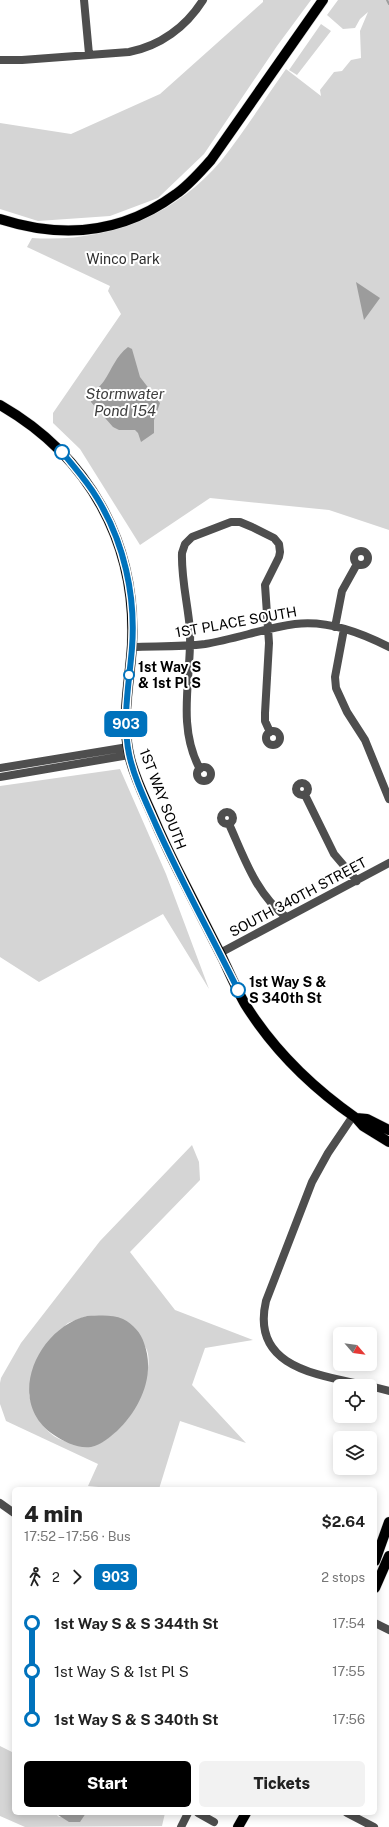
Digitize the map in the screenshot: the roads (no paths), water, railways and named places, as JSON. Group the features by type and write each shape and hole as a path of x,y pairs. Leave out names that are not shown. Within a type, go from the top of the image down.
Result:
{"main road":[{"path":"0,219 40,230 88,230 122,222 176,194 211,160 323,0"},
{"name":"1ST WAY SOUTH","path":"0,405 28,422 61,452 88,485 104,510 118,541 128,580 132,621 132,647 126,717 129,751 146,800 170,855 244,1002 273,1043 297,1069 363,1126 389,1142"},
{"name":"1ST WAY SOUTH","path":"354,1117 367,1119 389,1130"},
{"path":"377,1555 389,1522"},
{"path":"377,1583 389,1556"},
{"path":"238,1827 245,1815"}],"street":[{"path":"84,0 89,54"},
{"path":"0,60 22,60 128,52 143,49 152,46 172,34 190,17 203,0"},
{"path":"200,769 195,761 187,718 189,616 182,561 183,549 186,542 192,537 231,522 245,524 274,538 279,544 279,557 266,585 269,629 264,701 265,721 270,732"},
{"path":"335,627 340,596 357,564"},
{"name":"1ST PLACE SOUTH","path":"132,647 189,645 219,641 269,629 304,623 344,629 365,635 389,647"},
{"path":"344,629 335,677 336,688 347,712 365,740 389,799"},
{"path":"0,768 129,751"},
{"path":"0,777 129,751"},
{"path":"305,795 334,854 344,868 357,881"},
{"path":"229,824 255,882 272,905 286,917"},
{"name":"SOUTH 340TH STREET","path":"220,953 389,863"},
{"path":"342,1379 296,1367 281,1357 272,1346 264,1324 263,1316 266,1301 312,1182 328,1153 354,1117"},
{"path":"377,1388 389,1391"},
{"path":"0,1503 12,1511"},
{"path":"377,1624 389,1630"},
{"path":"181,1827 187,1815"},
{"path":"202,1815 214,1822"},
{"path":"351,1815 374,1827"}],"water":[{"path":"356,282 380,298 364,320"},
{"name":"Stormwater Pond 154","path":"128,347 132,349 140,377 160,403 154,420 154,433 141,442 138,433 135,430 119,430 113,427 91,402 94,393 104,381 117,359"},
{"path":"87,1316 114,1316 130,1323 139,1332 143,1339 148,1367 144,1391 133,1412 125,1422 117,1431 95,1446 82,1447 62,1440 54,1435 39,1421 31,1404 29,1386 33,1368 41,1350 54,1335 69,1323"},
{"path":"58,1815 85,1815 80,1822 69,1822"}],"waterway":[{"path":"387,0 389,4"}],"place":[{"name":"1st Way S & 1st Pl S","path":"129,675"},
{"name":"1st Way S & S 340th St","path":"238,990"}],"park label":[{"name":"Winco Park","path":"123,259"}]}
